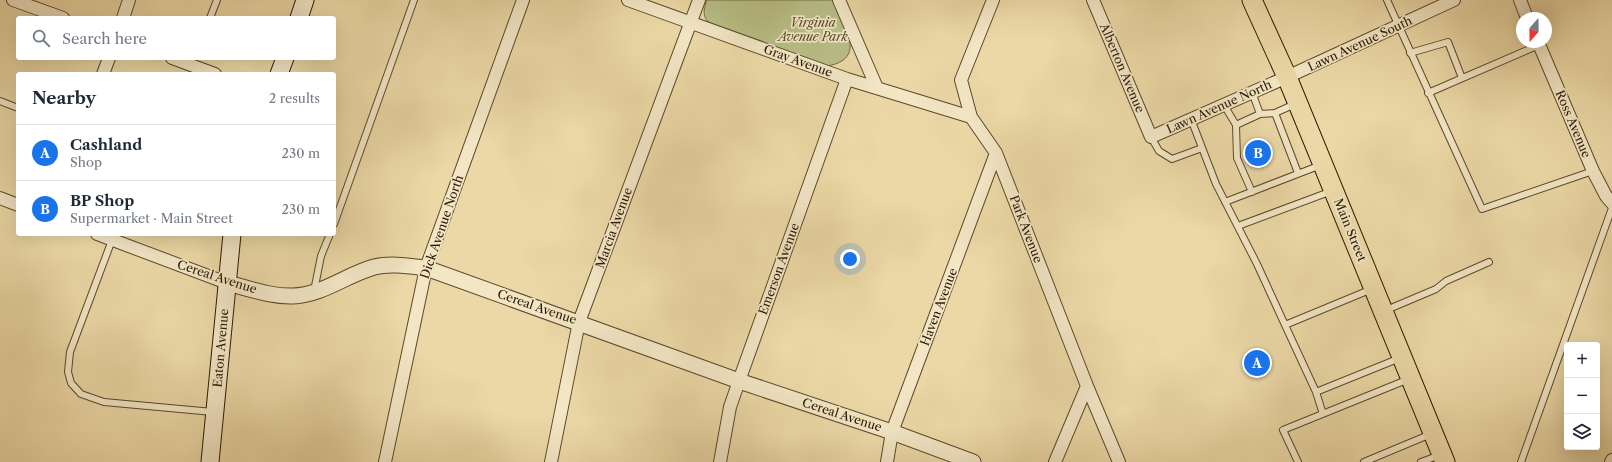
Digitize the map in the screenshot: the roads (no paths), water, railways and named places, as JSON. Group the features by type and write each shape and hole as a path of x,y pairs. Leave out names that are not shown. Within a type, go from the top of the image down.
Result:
{"main road":[{"path":"300,16 305,0"},
{"name":"Main Street","path":"1252,0 1298,103 1443,458"},
{"path":"280,72 283,60"},
{"name":"Eaton Avenue","path":"210,462 232,236"}],"street":[{"path":"12,0 39,7 59,16"},
{"path":"124,16 129,0"},
{"name":"Dick Avenue North","path":"385,462 426,268 523,0"},
{"name":"Gray Avenue","path":"628,0 876,88 971,117"},
{"name":"Marcia Avenue","path":"551,462 579,322 700,0"},
{"path":"839,0 876,88"},
{"name":"Park Avenue","path":"993,0 961,80 971,117 996,153 1087,386 1119,462"},
{"name":"Alberton Avenue","path":"1093,0 1151,137"},
{"name":"Lawn Avenue South","path":"1287,77 1454,0"},
{"path":"1520,0 1525,12"},
{"name":"Ross Avenue","path":"1540,48 1593,171 1606,196 1612,203"},
{"path":"104,72 108,60"},
{"path":"183,60 194,62 212,72"},
{"name":"Lawn Avenue North","path":"1151,137 1287,77"},
{"name":"Emerson Avenue","path":"720,462 730,407 847,78"},
{"name":"Haven Avenue","path":"887,462 892,432 996,153"},
{"path":"0,198 16,204"},
{"name":"Cereal Avenue","path":"102,236 227,283 276,295 294,296 314,293 334,282 375,267 400,265 426,268 739,381 892,432 973,462"},
{"path":"1055,462 1087,386"}],"lane":[{"path":"211,16 217,0"},
{"path":"336,218 414,0"},
{"path":"1387,0 1482,209 1593,171"},
{"path":"1410,53 1448,42 1462,78"},
{"path":"1428,93 1529,48"},
{"path":"1252,92 1260,114"},
{"path":"0,101 16,107"},
{"path":"1236,125 1260,114 1275,113 1298,103"},
{"path":"1224,105 1236,125 1236,158 1252,192"},
{"path":"1275,113 1298,173"},
{"path":"1191,119 1216,184 1238,226 1316,392 1323,414"},
{"path":"1151,137 1159,151 1172,159 1202,148"},
{"path":"1225,202 1323,164"},
{"path":"1238,226 1333,190"},
{"path":"1521,462 1612,208"},
{"path":"314,293 321,256 329,236"},
{"path":"112,240 70,352 68,372 71,383 81,394 104,402 215,412"},
{"path":"1383,311 1436,289 1446,281 1489,262"},
{"path":"1285,326 1373,288"},
{"path":"1316,392 1402,357"},
{"path":"1298,462 1283,430 1410,379"},
{"path":"1364,462 1433,434"},
{"path":"1421,462 1443,458"}],"place":[{"name":"BP Shop","path":"1258,153"},
{"name":"Cashland","path":"1257,363"}],"park label":[{"name":"Virginia Avenue Park","path":"813,30"}]}
